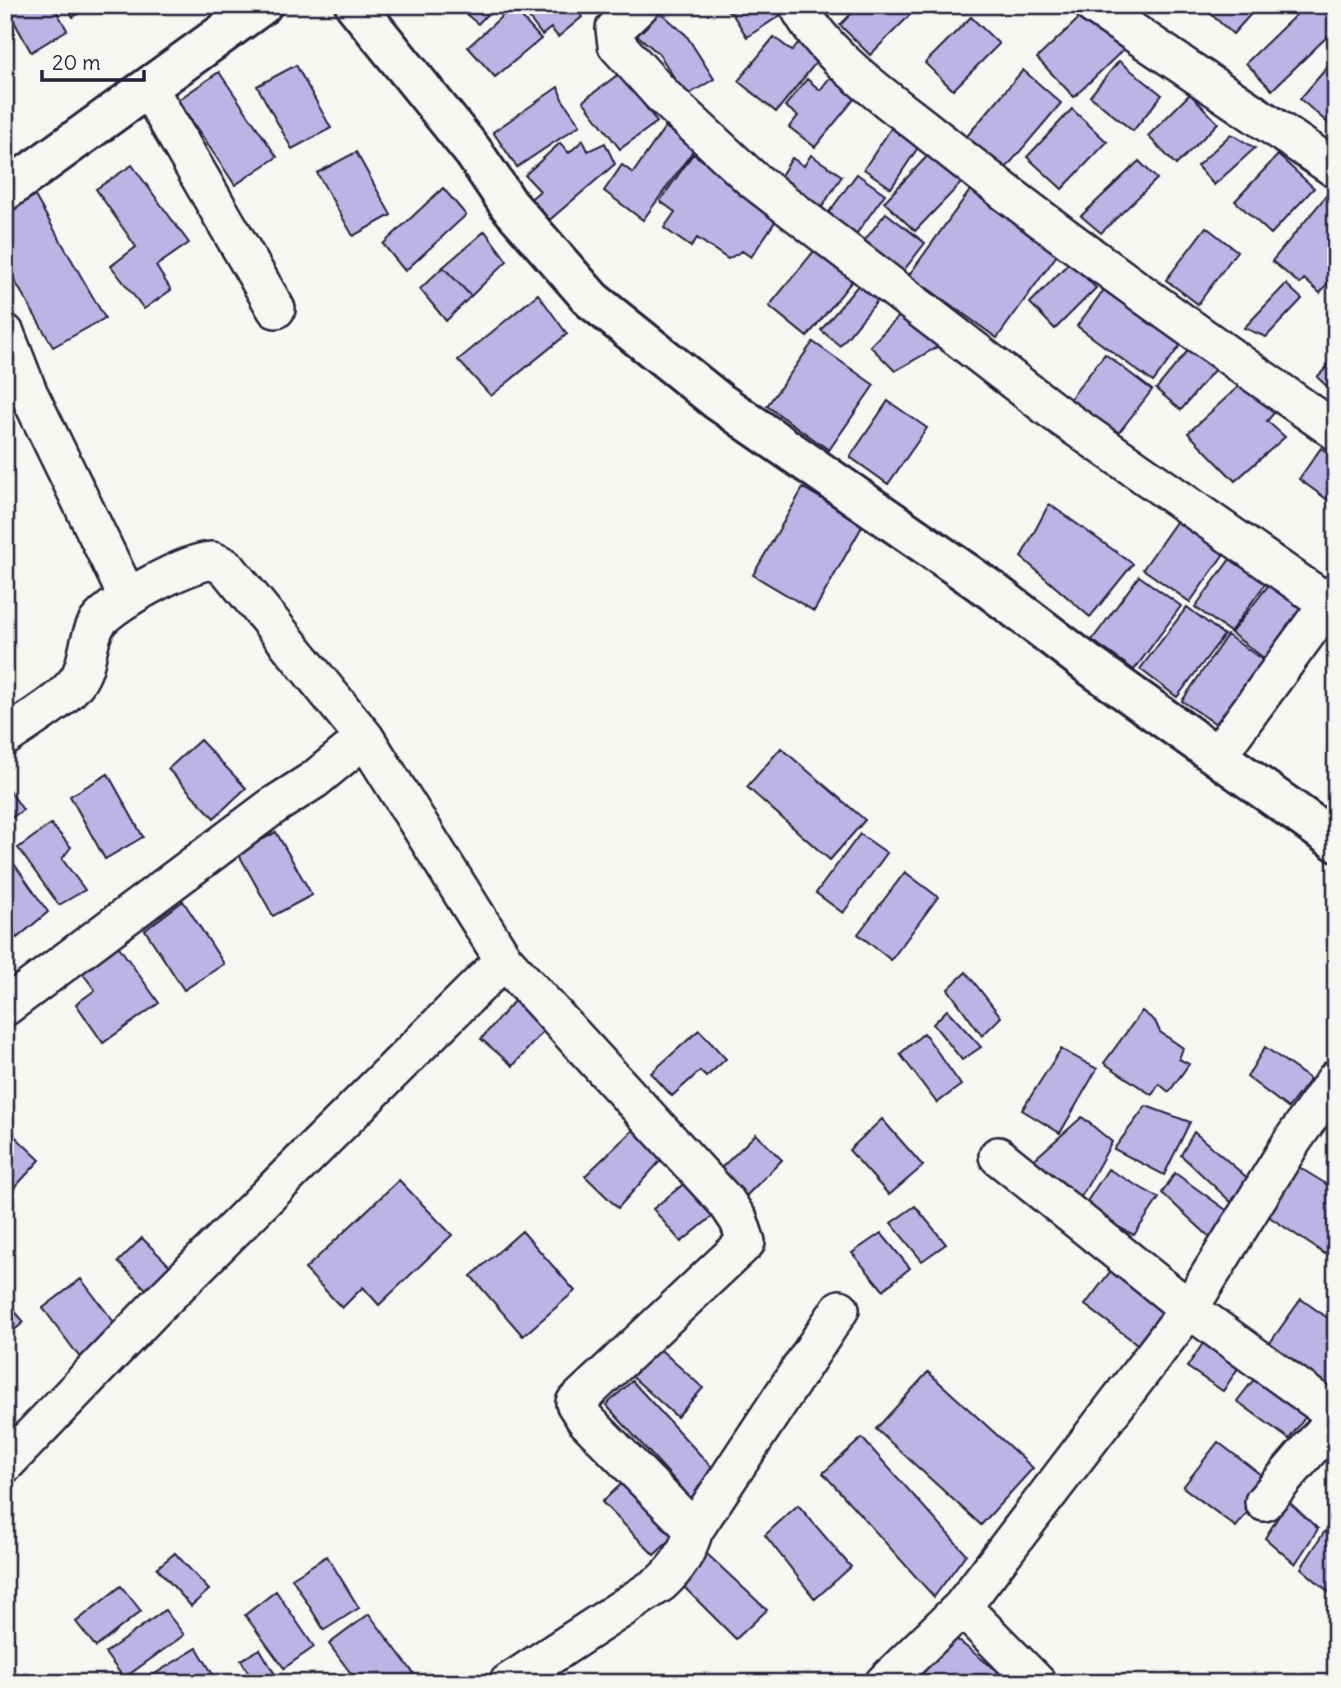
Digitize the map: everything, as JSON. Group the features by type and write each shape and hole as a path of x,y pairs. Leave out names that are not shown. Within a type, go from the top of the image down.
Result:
{"street":[{"path":"5,191 262,5"},
{"path":"355,5 474,153 509,205 592,300 718,401 991,590 1088,664 1336,841"},
{"path":"640,5 615,29 617,45 662,95 751,178 1053,411 1333,602 1217,755"},
{"path":"798,5 813,31 869,84 983,175 1116,275 1336,432"},
{"path":"1093,5 1336,169"},
{"path":"149,89 276,309"},
{"path":"5,333 28,392 128,598"},
{"path":"5,737 67,692 77,681 84,669 97,623 128,598 165,577 191,567 214,561 227,568 365,738 504,960 727,1203 739,1221 746,1242 575,1403 586,1420 694,1530"},
{"path":"5,1007 273,806 314,780 365,738"},
{"path":"5,1464 155,1308 504,960"},
{"path":"884,1683 962,1607 1189,1309 1293,1140 1336,1079"},
{"path":"998,1156 1189,1309 1336,1416 1264,1502"},
{"path":"508,1683 661,1583 677,1568 694,1530 840,1309"},
{"path":"962,1607 1037,1683"}],"building":[{"path":"5,5 53,5 67,30 31,52"},
{"path":"66,5 91,5 73,17"},
{"path":"455,5 496,5 478,24"},
{"path":"519,5 573,5 582,17 558,37 551,28 542,35"},
{"path":"652,5 686,35 714,79 686,96 659,54 630,29"},
{"path":"721,5 793,7 747,37 733,15"},
{"path":"860,5 920,5 870,55 840,25"},
{"path":"1207,5 1259,5 1233,34 1204,8"},
{"path":"1306,5 1325,5 1336,17 1336,28 1272,90 1246,63"},
{"path":"512,7 541,39 495,77 468,47"},
{"path":"1089,9 1126,47 1074,97 1037,58"},
{"path":"971,17 999,44 953,90 925,63"},
{"path":"774,37 792,51 798,43 819,59 776,112 738,81"},
{"path":"1336,57 1336,130 1300,99"},
{"path":"1119,61 1162,95 1133,131 1090,96"},
{"path":"296,65 331,128 292,149 257,86"},
{"path":"1023,70 1061,103 1000,175 962,142"},
{"path":"219,72 277,157 235,185 178,100"},
{"path":"620,73 657,122 620,149 583,101"},
{"path":"831,76 856,97 815,147 789,127 798,116 785,106 807,79 820,90"},
{"path":"558,87 562,99 580,125 517,167 493,132"},
{"path":"1190,94 1218,123 1176,165 1148,136"},
{"path":"1072,109 1107,142 1062,189 1027,157"},
{"path":"894,124 921,143 891,188 864,169"},
{"path":"665,127 695,148 643,220 604,191 622,165 633,173"},
{"path":"1231,134 1255,148 1214,185 1197,166"},
{"path":"583,140 588,151 605,143 615,164 546,223 527,202 540,191 525,175 560,143 569,153"},
{"path":"933,150 964,180 915,231 884,202"},
{"path":"356,152 391,215 353,236 317,173"},
{"path":"693,154 781,213 751,257 742,251 728,259 697,238 691,247 664,228 675,212 660,201"},
{"path":"811,155 842,176 818,213 775,185 792,158 804,166"},
{"path":"1278,155 1314,188 1271,234 1235,201"},
{"path":"1139,161 1157,179 1101,233 1081,216"},
{"path":"132,165 189,243 156,266 171,290 144,309 111,266 136,247 96,189"},
{"path":"857,174 885,194 849,244 821,223"},
{"path":"1336,184 1336,273 1320,293 1304,279 1300,284 1272,261"},
{"path":"974,185 1062,248 997,338 909,275"},
{"path":"443,188 466,215 405,271 383,244"},
{"path":"32,191 105,318 53,347 5,264 5,206"},
{"path":"886,213 925,243 897,279 858,249"},
{"path":"1206,227 1237,251 1198,304 1166,280"},
{"path":"485,231 507,261 471,296 443,267"},
{"path":"819,245 857,275 807,337 769,306"},
{"path":"1070,262 1096,288 1055,329 1030,303"},
{"path":"443,267 471,296 446,321 420,289"},
{"path":"860,283 879,299 840,346 821,330"},
{"path":"1109,283 1185,339 1153,382 1077,326"},
{"path":"1286,284 1302,299 1266,337 1244,328"},
{"path":"538,294 567,334 491,396 458,360"},
{"path":"906,309 942,344 895,371 870,346"},
{"path":"813,342 874,385 829,450 767,406"},
{"path":"1190,348 1215,369 1181,410 1156,389"},
{"path":"1105,354 1152,390 1113,440 1066,404"},
{"path":"1336,358 1336,395 1317,377"},
{"path":"1240,385 1275,412 1267,421 1285,437 1235,481 1188,433"},
{"path":"888,401 927,428 888,484 850,457"},
{"path":"1321,448 1336,459 1336,506 1299,479"},
{"path":"803,488 864,523 814,611 753,575"},
{"path":"1049,504 1133,564 1090,617 1021,557"},
{"path":"1181,515 1228,548 1190,602 1143,569"},
{"path":"1236,551 1271,576 1230,632 1195,607"},
{"path":"1139,576 1181,606 1134,670 1092,640"},
{"path":"1275,577 1313,606 1269,662 1231,633"},
{"path":"1187,607 1224,635 1177,697 1140,669"},
{"path":"1227,635 1269,664 1225,730 1182,701"},
{"path":"200,740 246,788 214,818 168,769"},
{"path":"781,748 865,820 830,860 747,787"},
{"path":"108,774 143,837 105,859 70,796"},
{"path":"5,784 23,810 5,822"},
{"path":"51,824 71,847 62,859 85,890 59,905 18,848"},
{"path":"276,832 312,895 273,916 238,853"},
{"path":"860,834 887,853 843,913 816,893"},
{"path":"5,851 48,912 17,938 5,922"},
{"path":"905,872 938,897 891,960 858,934"},
{"path":"183,901 224,964 184,990 145,930"},
{"path":"117,944 159,1003 103,1043 76,1004 95,990 80,970"},
{"path":"966,972 1001,1017 982,1036 948,989"},
{"path":"514,1001 544,1030 513,1066 481,1039"},
{"path":"947,1010 981,1047 962,1060 933,1024"},
{"path":"1142,1011 1155,1021 1160,1032 1183,1048 1179,1059 1189,1064 1169,1092 1159,1084 1152,1095 1104,1063"},
{"path":"699,1030 726,1059 706,1077 700,1071 672,1096 651,1073"},
{"path":"924,1033 961,1085 937,1103 900,1054"},
{"path":"1265,1047 1310,1079 1288,1108 1247,1077"},
{"path":"1061,1049 1097,1069 1060,1133 1022,1110"},
{"path":"1146,1106 1190,1122 1164,1175 1114,1149"},
{"path":"1082,1117 1112,1142 1077,1204 1029,1164"},
{"path":"882,1119 923,1166 889,1195 849,1150"},
{"path":"5,1127 40,1160 15,1187 5,1178"},
{"path":"634,1129 662,1159 618,1208 585,1176"},
{"path":"1194,1132 1251,1181 1235,1206 1181,1155"},
{"path":"756,1134 782,1160 741,1201 714,1175"},
{"path":"1297,1166 1336,1190 1336,1244 1325,1254 1268,1216"},
{"path":"1108,1169 1159,1198 1134,1235 1082,1209"},
{"path":"1175,1173 1233,1215 1215,1242 1162,1193"},
{"path":"692,1177 719,1211 681,1242 653,1209"},
{"path":"399,1180 452,1235 379,1305 363,1287 342,1308 305,1269"},
{"path":"915,1206 946,1244 922,1261 891,1223"},
{"path":"522,1231 575,1291 523,1336 471,1276"},
{"path":"881,1233 910,1268 883,1290 852,1253"},
{"path":"142,1238 172,1268 149,1292 118,1262"},
{"path":"1116,1264 1171,1305 1140,1346 1085,1305"},
{"path":"81,1279 120,1330 81,1359 43,1308"},
{"path":"1301,1299 1336,1324 1336,1389 1332,1394 1267,1347"},
{"path":"5,1300 24,1322 5,1338"},
{"path":"1208,1336 1244,1359 1223,1391 1187,1367"},
{"path":"652,1342 703,1388 677,1417 626,1371"},
{"path":"928,1372 1033,1468 981,1525 876,1429"},
{"path":"1259,1373 1310,1411 1289,1439 1237,1401"},
{"path":"632,1381 718,1474 691,1498 606,1405"},
{"path":"862,1438 966,1554 934,1597 823,1473"},
{"path":"1218,1442 1270,1482 1236,1527 1183,1487"},
{"path":"628,1478 680,1531 654,1555 602,1502"},
{"path":"1288,1501 1318,1529 1295,1564 1265,1538"},
{"path":"798,1505 851,1567 815,1599 765,1535"},
{"path":"1325,1531 1336,1542 1336,1587 1331,1594 1301,1568"},
{"path":"175,1553 209,1590 191,1606 157,1568"},
{"path":"706,1553 767,1610 736,1639 678,1581"},
{"path":"327,1556 359,1608 324,1630 292,1578"},
{"path":"121,1586 141,1611 96,1647 76,1622"},
{"path":"276,1591 314,1647 284,1668 245,1615"},
{"path":"165,1610 184,1635 124,1678 105,1653"},
{"path":"369,1614 421,1683 358,1683 329,1644"},
{"path":"950,1634 1012,1683 911,1683"},
{"path":"197,1648 218,1683 140,1683"},
{"path":"260,1649 280,1683 254,1683 241,1660"}]}
